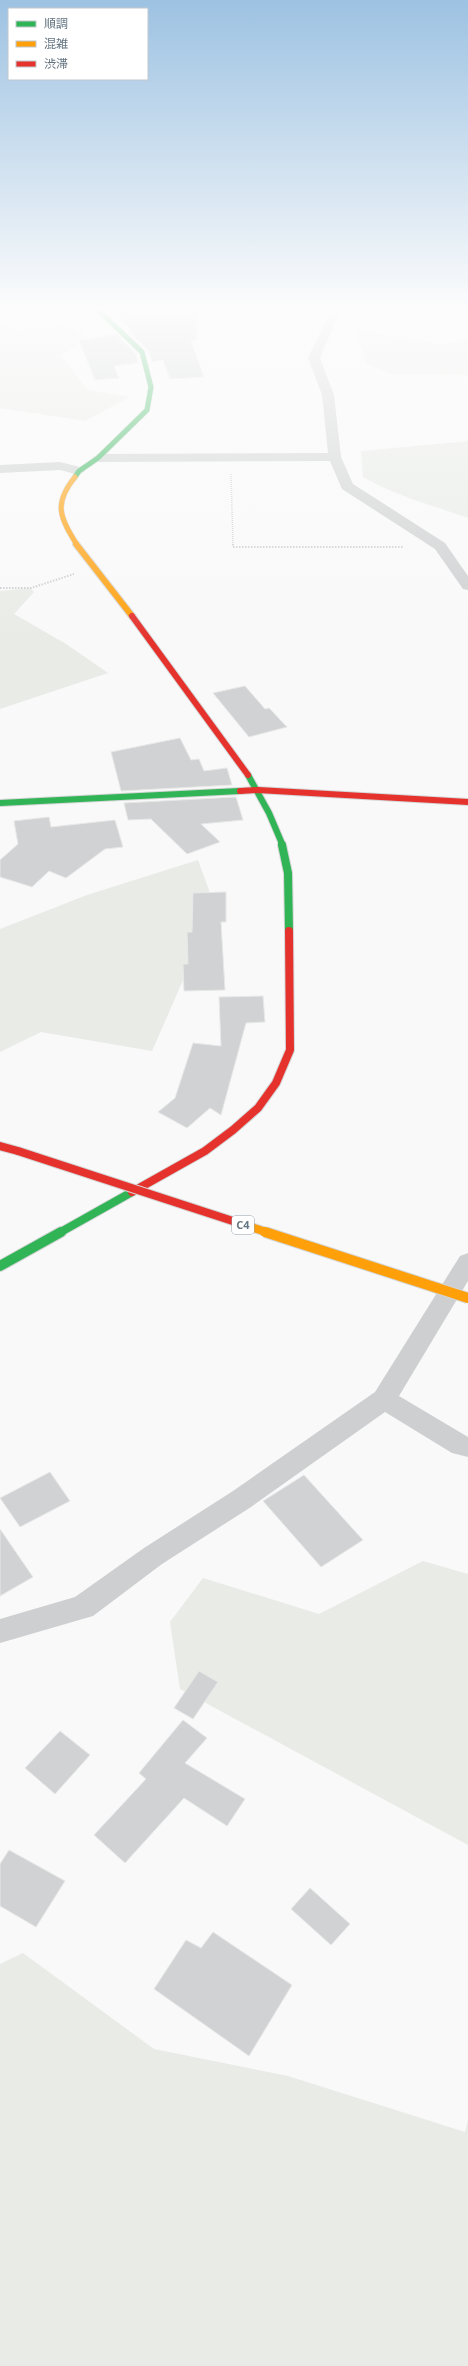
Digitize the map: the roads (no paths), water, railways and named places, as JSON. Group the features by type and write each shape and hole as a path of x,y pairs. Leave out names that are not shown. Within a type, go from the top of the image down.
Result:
{"main road":[{"path":"0,1266 205,1151 234,1130 258,1108 276,1083 290,1050 289,884 285,853 258,790 171,668 94,568 68,531 61,516 60,505 63,493 79,471 98,458 136,420"},
{"path":"0,803 258,790 468,802"},
{"name":"C4","path":"0,1146 468,1298"}],"street":[{"path":"331,420 335,457 348,486 440,546 468,586"},
{"path":"98,458 335,457"},
{"path":"0,469 60,466 79,471"},
{"path":"0,1631 83,1608 154,1556 242,1499 384,1399 468,1262"},
{"path":"384,1399 461,1446 468,1447"}]}
